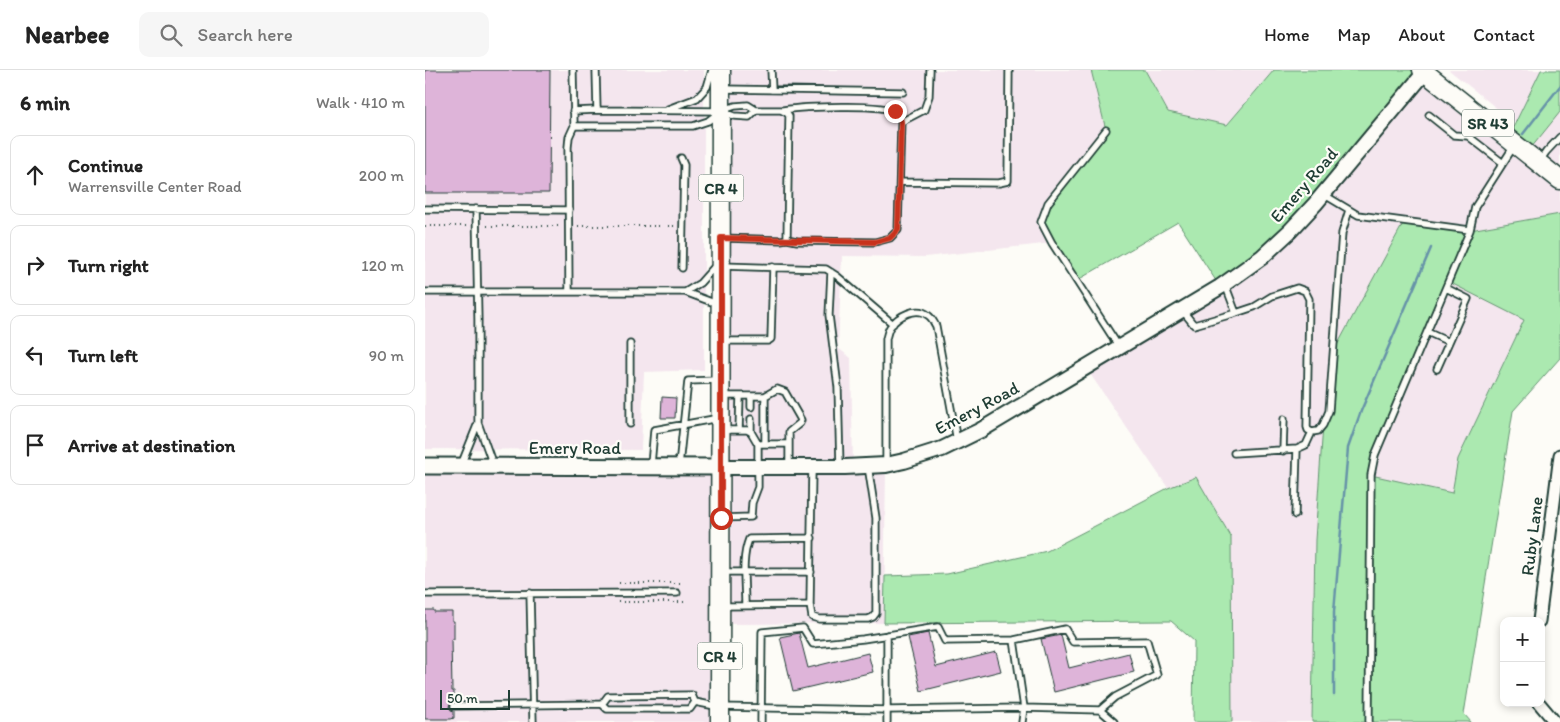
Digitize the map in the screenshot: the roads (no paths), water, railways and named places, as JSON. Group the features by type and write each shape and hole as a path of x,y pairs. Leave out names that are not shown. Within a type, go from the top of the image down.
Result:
{"main road":[{"name":"CR 4","path":"720,714 721,70"},
{"name":"SR 43","path":"1423,71 1560,180"},
{"name":"Emery Road","path":"425,466 721,466"}],"street":[{"name":"Emery Road","path":"721,466 840,467 886,465 929,453 983,429 1182,310 1262,257 1302,219 1423,71"},
{"name":"Ruby Lane","path":"1540,617 1560,455"},
{"path":"1542,707 1555,722"}],"lane":[{"path":"569,292 568,147 569,137 574,126 573,70"},
{"path":"596,70 597,110"},
{"path":"664,110 697,98 707,87 711,70"},
{"path":"771,70 772,90"},
{"path":"901,122 924,110 929,96 930,70"},
{"path":"900,182 999,183 1008,181 1009,70"},
{"path":"721,89 903,92"},
{"path":"574,126 693,126 709,121 721,111 735,106 748,105 756,110 808,107 877,108 895,111 899,114 901,122 898,230 890,238 875,242 721,238"},
{"path":"573,111 721,111 734,116 749,117 756,110"},
{"path":"781,110 787,112 789,116 787,239"},
{"path":"1429,115 1454,135 1468,136 1503,163"},
{"path":"1106,130 1048,203 1041,222 1052,243 1119,347"},
{"path":"1539,163 1560,137"},
{"path":"1369,722 1371,475 1375,455 1470,230 1475,207 1515,144"},
{"path":"681,158 684,165 682,268"},
{"path":"1323,194 1358,215 1470,230"},
{"path":"425,209 569,210"},
{"path":"461,466 477,424 476,209"},
{"path":"1182,310 1194,326 1254,307 1272,296 1297,288 1305,291 1309,298 1307,427 1312,432 1318,431 1323,426 1329,410 1342,233 1349,210"},
{"path":"685,292 700,283 721,263 826,269 893,324"},
{"path":"721,341 768,341 771,339 773,267"},
{"path":"831,272 829,315 838,387 840,467"},
{"path":"1225,283 1236,313"},
{"path":"1437,370 1468,298 1446,288"},
{"path":"425,292 685,292 721,306"},
{"path":"886,465 886,339 889,328 912,312 918,311 929,316 936,326 957,442"},
{"path":"1427,332 1449,342"},
{"path":"630,344 630,424"},
{"path":"679,466 688,381 721,388 740,396 765,396 777,389 785,392 800,416 800,423 789,432 789,467"},
{"path":"739,430 740,396"},
{"path":"751,396 751,407"},
{"path":"721,518 751,517 752,503 757,487 765,396"},
{"path":"751,419 751,432 761,444"},
{"path":"1283,451 1284,419"},
{"path":"477,424 493,466"},
{"path":"650,467 654,430 684,424 721,424 751,432"},
{"path":"1234,453 1297,449 1306,445 1312,432"},
{"path":"761,444 789,444"},
{"path":"1295,515 1297,449"},
{"path":"812,467 810,605 812,617 819,619 868,618 873,617 876,613 876,518 868,466"},
{"path":"745,605 746,547 749,539 812,538"},
{"path":"721,572 811,572"},
{"path":"425,594 677,593"},
{"path":"530,594 533,722"},
{"path":"721,606 810,605"},
{"path":"761,722 762,632 803,628 813,644 937,627 945,641 1013,640 1065,629 1073,642 1147,641 1157,675 1115,697 1101,710"},
{"path":"887,635 887,722"},
{"path":"1013,640 1024,708 1022,722"},
{"path":"602,704 608,696 692,695 695,702 720,714 761,707 888,710 1024,708 1101,710 1114,722"},
{"path":"454,706 602,704 607,709 691,709 695,702"}],"waterway":[{"path":"1523,134 1560,86"},
{"path":"1334,695 1334,612 1348,448 1361,411 1431,248"}]}
